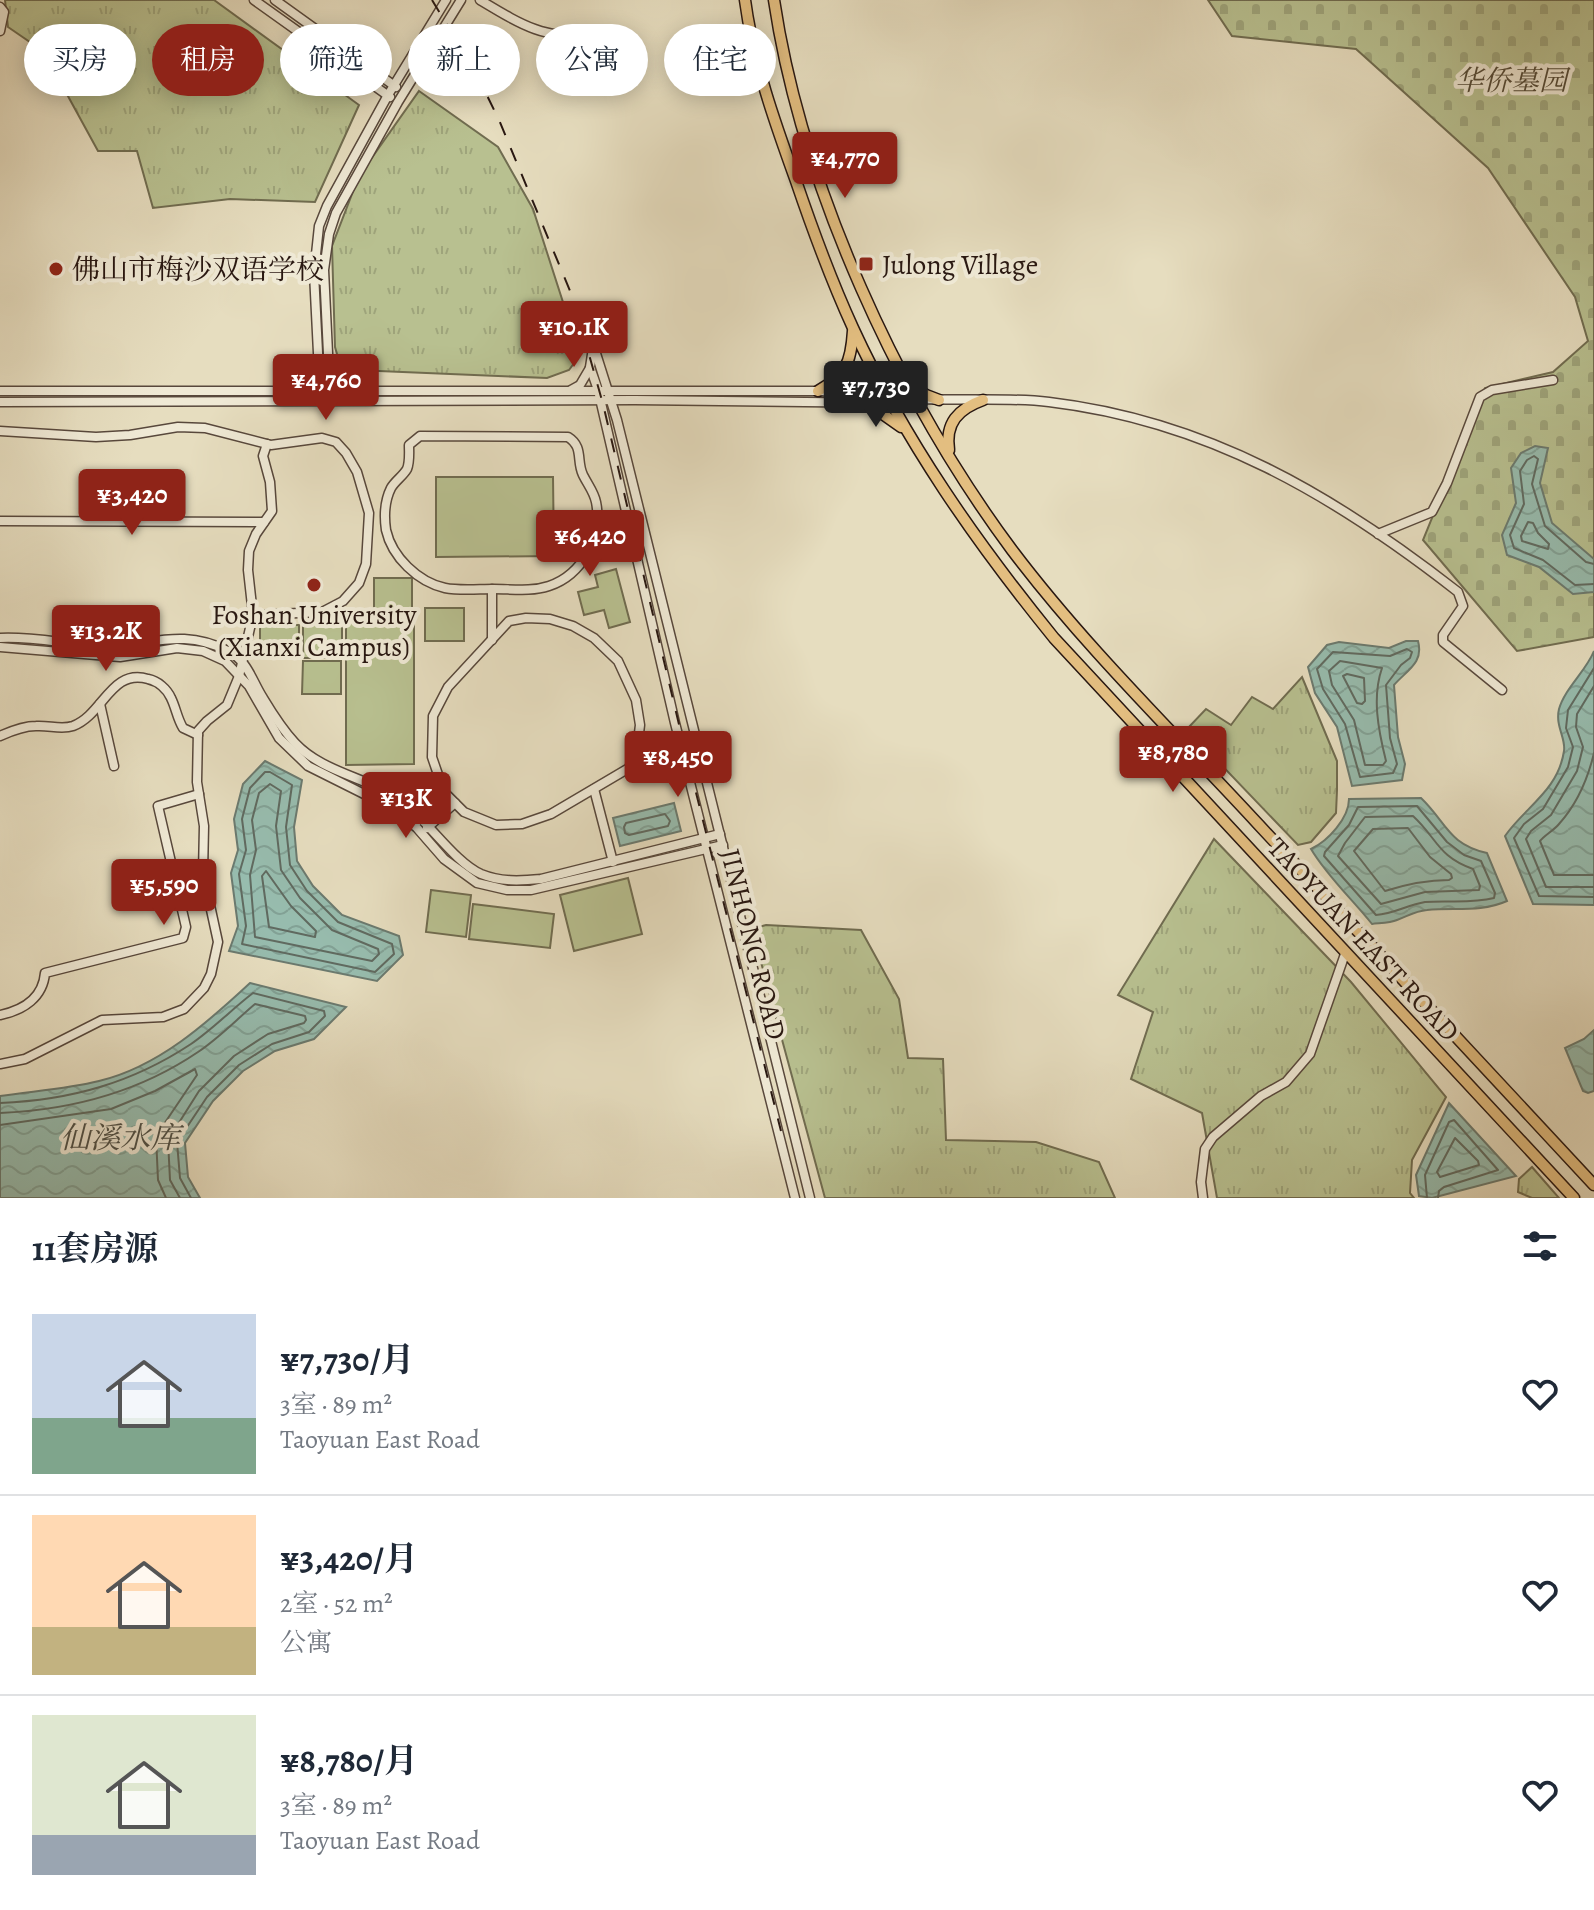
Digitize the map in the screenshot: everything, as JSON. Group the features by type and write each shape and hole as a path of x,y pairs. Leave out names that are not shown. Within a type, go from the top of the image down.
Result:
{"main road":[{"name":"TAOYUAN EAST ROAD","path":"745,0 777,128 853,329 907,432 972,533 1054,638 1574,1198"},
{"name":"TAOYUAN EAST ROAD","path":"774,0 800,119 852,267 916,399 949,456 1013,551 1071,623 1594,1185"},
{"path":"818,391 836,381 847,365 853,329"},
{"path":"904,376 913,387 939,400"},
{"path":"949,456 947,437 957,413 983,400"},
{"path":"859,402 890,418 907,432"}],"street":[{"path":"254,0 288,24"},
{"path":"275,0 403,92"},
{"path":"392,88 446,0"},
{"path":"331,401 324,270 329,234 344,196 403,92 461,0"},
{"path":"480,0 536,31"},
{"path":"0,7 4,12 0,31"},
{"path":"320,401 314,273 319,226 387,96"},
{"path":"389,96 398,102"},
{"name":"JINHONG ROAD","path":"795,1198 590,367 593,344 610,390 810,1198"},
{"path":"570,390 580,385 590,367"},
{"path":"603,371 619,387 634,395"},
{"path":"1378,534 1432,512 1447,483 1480,397 1492,390 1553,380"},
{"path":"0,391 610,390 634,395 859,402 888,398"},
{"path":"0,402 612,401 634,395 818,391 888,398 1047,401 1114,413 1198,438 1275,470 1415,559 1458,592 1463,606 1443,635 1443,642 1502,690"},
{"path":"617,420 634,395"},
{"path":"0,431 96,437 178,427 205,428 271,445 322,438 336,442 357,472 369,513 366,564 359,583 343,601 322,612 253,615"},
{"path":"568,437 575,441 581,472 593,492 598,514 595,533 581,565 549,586 528,590 492,589 446,588 417,574 394,549 387,530 386,511 392,487 408,467 409,445 414,438 568,437"},
{"path":"0,1064 25,1059 102,1020 163,1017 184,1009 204,988 211,974 218,942 203,873 205,846 197,782 198,735 207,721 227,705 239,676 253,615 249,551 272,511 270,482 263,456 267,444"},
{"path":"369,513 386,511"},
{"path":"0,521 264,522"},
{"path":"492,589 492,640"},
{"path":"550,619 573,626 594,638 618,661 636,700 640,725 637,749 629,768 594,789 551,814 522,824 496,825 464,812 444,792 432,757 433,716 448,687 509,621 550,619"},
{"path":"0,638 101,646 169,637 195,640 230,651 250,671 262,697 294,742 310,757 402,801 479,873 511,882 541,879 720,834"},
{"path":"0,647 120,657 177,648 203,651 225,661 249,686 279,738 308,766 392,808 417,828 444,859 477,883 507,890 543,888 723,845"},
{"path":"0,736 37,725 72,726 91,716 122,680 145,678 163,687 183,728 198,735"},
{"path":"100,704 114,766"},
{"path":"594,789 615,871"},
{"path":"417,828 418,818 444,792"},
{"path":"0,1015 21,1008 35,998 44,986 45,973 183,938 186,927 158,806 199,794"},
{"path":"417,828 429,829 455,803"},
{"path":"1203,1198 1201,1182 1205,1149 1213,1137 1261,1096 1286,1082 1310,1054 1345,954"}],"green space":[{"path":"5,0 214,0 247,24 152,24 152,96 264,96 264,36 280,48 280,96 347,96 359,105 315,202 230,199 153,208 137,151 98,151 68,96 136,96 136,24 24,24 24,38 8,27"},
{"name":"华侨墓园","path":"1208,0 1594,0 1594,637 1517,651 1423,540 1485,388 1553,372 1588,341 1575,297 1488,168 1356,49 1232,36"},
{"path":"415,96 426,96 498,147 533,209 580,355 569,370 547,378 355,370 339,361 335,347 332,246 359,176"},
{"path":"436,477 553,477 554,556 436,557"},
{"path":"616,569 630,622 609,628 604,610 584,615 578,592 598,587 595,575"},
{"path":"374,578 412,578 412,611 374,611"},
{"path":"425,608 464,608 464,641 425,641"},
{"path":"346,612 414,612 414,764 346,765"},
{"path":"260,625 299,625 299,658 260,658"},
{"path":"303,625 342,625 342,658 303,658"},
{"path":"303,661 341,661 341,694 302,694"},
{"path":"1302,677 1337,761 1337,790 1336,813 1311,842 1298,845 1187,729 1206,709 1231,725 1252,697 1273,709"},
{"path":"1214,839 1351,982 1446,1097 1412,1160 1410,1193 1414,1198 1217,1198 1202,1113 1131,1079 1153,1012 1118,995"},
{"path":"628,878 642,934 574,951 560,895"},
{"path":"431,890 471,895 466,937 426,932"},
{"path":"473,904 554,914 550,948 469,939"},
{"path":"766,925 861,930 899,999 908,1058 943,1059 946,1140 1036,1142 1099,1162 1115,1198 825,1198 752,929"},
{"path":"1532,1167 1559,1198 1532,1198 1518,1192 1519,1179"}],"water":[{"path":"1535,446 1548,448 1540,483 1552,523 1594,559 1594,592 1573,594 1539,567 1507,555 1502,535 1516,503 1511,468 1521,453"},
{"path":"1406,641 1418,641 1419,655 1413,666 1394,685 1398,737 1405,764 1402,780 1352,786 1337,727 1315,693 1308,667 1327,645 1339,642 1389,648"},
{"path":"1594,651 1594,905 1533,904 1505,836 1548,788 1561,765 1564,741 1558,721 1559,709"},
{"path":"265,761 302,780 294,827 297,861 313,886 342,915 399,936 403,955 377,981 229,951 238,926 231,873 238,850 234,819 243,784"},
{"path":"1421,798 1456,838 1487,853 1507,901 1477,908 1423,911 1394,921 1372,924 1311,849 1336,828 1345,814 1349,799"},
{"path":"674,803 681,831 620,846 613,818"},
{"name":"仙溪水库","path":"250,983 346,1007 314,1039 275,1051 243,1071 213,1101 185,1143 188,1177 200,1198 0,1198 0,1096 87,1084 141,1065 199,1028"},
{"path":"1594,1030 1594,1091 1588,1093 1583,1091 1565,1048"},
{"path":"1449,1103 1516,1176 1432,1198 1419,1196 1416,1175"}],"railway":[{"path":"432,0 474,69 499,120 573,298 603,404 681,733 781,1131"}],"place":[{"name":"Julong Village","path":"866,264"},
{"name":"佛山市梅沙双语学校","path":"56,269"},
{"name":"Foshan University (Xianxi Campus)","path":"314,585"}]}
